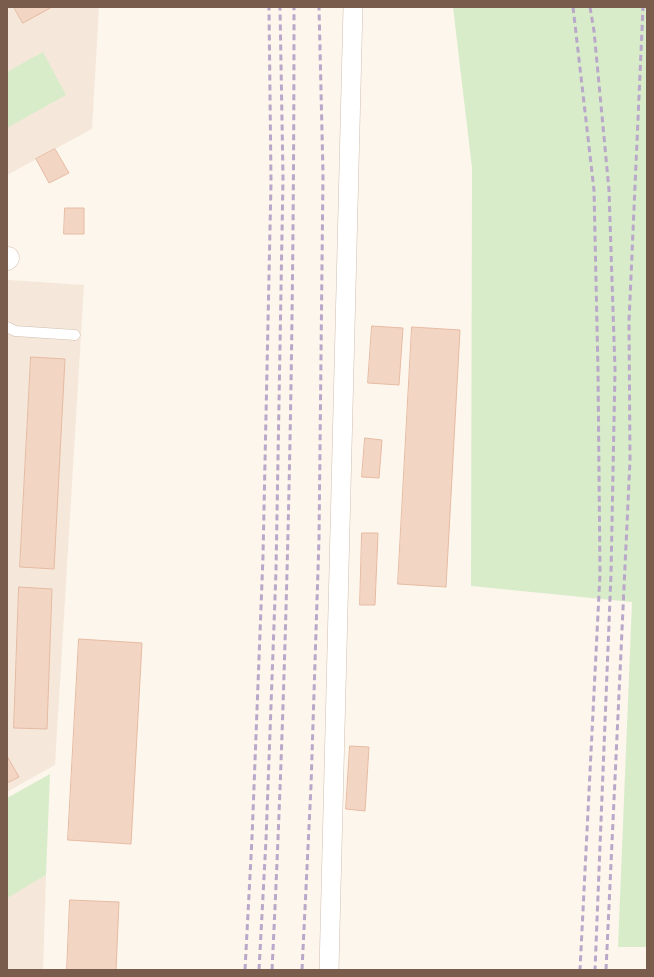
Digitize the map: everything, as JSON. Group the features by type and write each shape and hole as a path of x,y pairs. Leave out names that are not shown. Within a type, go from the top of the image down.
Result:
{"street":[{"path":"329,970 353,7"}],"lane":[{"path":"7,327 15,331 75,335"}],"shaded area":[{"path":"7,7 99,7 92,129 7,175"},
{"path":"7,280 84,285 55,765 7,792"},
{"path":"46,875 43,970 7,970 7,896"}],"green space":[{"path":"453,7 647,7 647,947 618,947 632,602 471,586 472,168"},
{"path":"43,52 66,95 7,128 7,72"},
{"path":"50,774 46,875 7,898 7,798"}],"building":[{"path":"14,7 52,7 23,23"},
{"path":"55,149 69,173 49,183 36,159"},
{"path":"65,208 84,208 84,234 64,234"},
{"path":"372,326 403,328 399,385 368,383"},
{"path":"412,327 460,330 446,587 398,584"},
{"path":"31,357 65,359 54,569 20,567"},
{"path":"365,438 382,440 379,478 362,477"},
{"path":"362,533 378,533 375,605 360,605"},
{"path":"19,587 52,589 47,729 14,728"},
{"path":"79,639 142,643 131,844 68,840"},
{"path":"350,746 369,747 365,811 346,809"},
{"path":"7,756 19,777 7,783"},
{"path":"70,900 119,902 116,970 67,970"}],"railway":[{"path":"245,970 252,838 263,556 271,182 269,7"},
{"path":"259,970 266,840 276,571 283,177 280,7"},
{"path":"272,970 278,850 289,488 293,248 294,7"},
{"path":"302,970 311,786 319,539 323,174 319,7"},
{"path":"573,7 594,190 600,574 580,970"},
{"path":"590,7 594,31 609,190 615,370 611,574 595,970"},
{"path":"606,970 630,460 629,321 643,7"}]}
